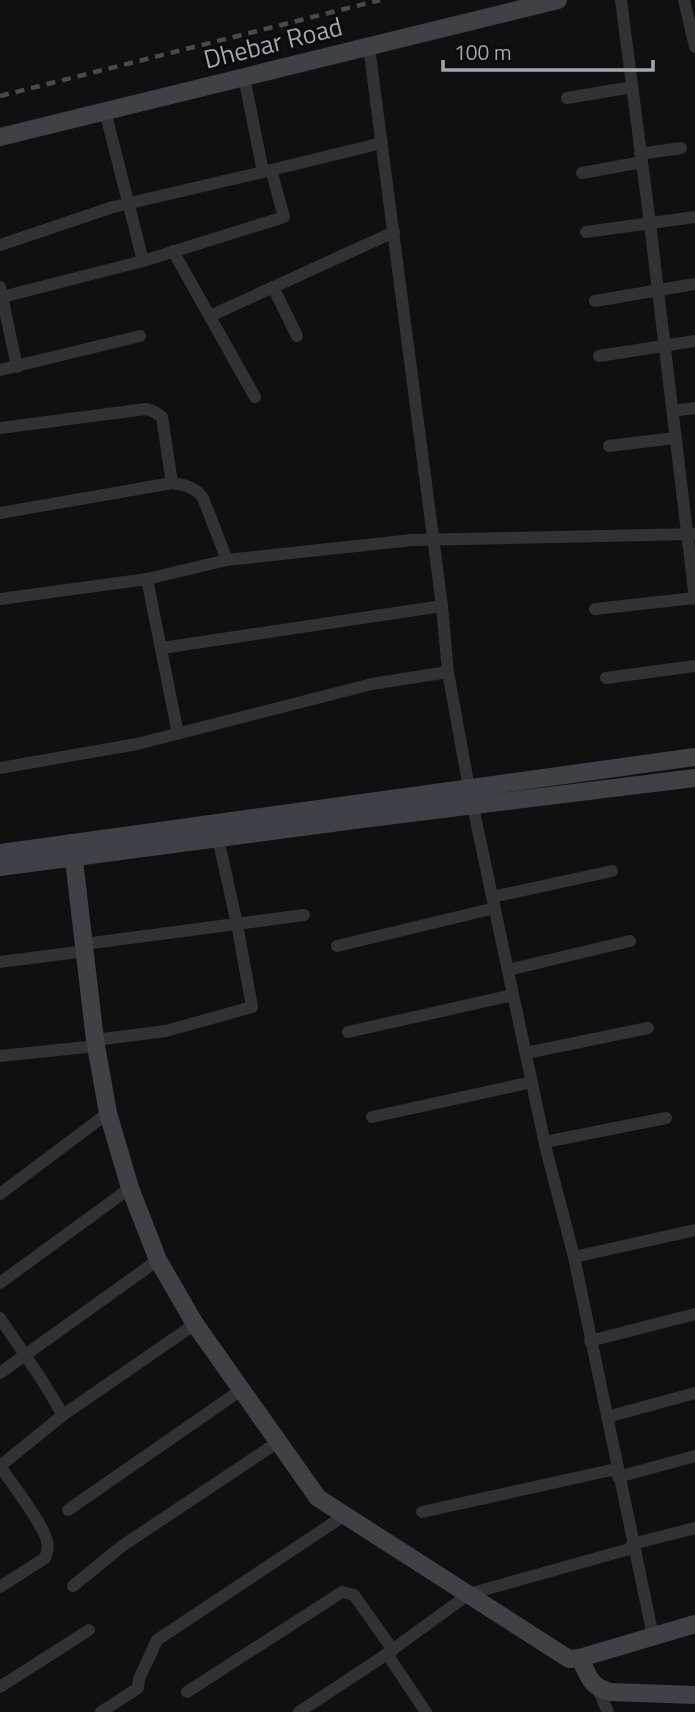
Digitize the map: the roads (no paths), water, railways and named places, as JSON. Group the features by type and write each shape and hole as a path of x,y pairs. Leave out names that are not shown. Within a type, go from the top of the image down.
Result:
{"street":[{"name":"Dhebar Road","path":"0,137 558,0"},
{"path":"594,609 695,598 691,534 675,438 621,0"},
{"path":"684,0 695,47"},
{"path":"369,47 442,606 448,672 493,902 545,1142 574,1257 653,1636"},
{"path":"17,367 4,329 1,292 143,261 284,217 267,171 244,78"},
{"path":"567,98 632,87"},
{"path":"105,111 143,261"},
{"path":"0,246 113,207 382,143"},
{"path":"582,173 681,148"},
{"path":"586,232 695,216"},
{"path":"210,316 394,232"},
{"path":"173,251 255,397"},
{"path":"595,301 695,284"},
{"path":"273,288 297,336"},
{"path":"0,370 140,336"},
{"path":"599,356 695,341"},
{"path":"673,411 695,408"},
{"path":"0,428 146,409 162,417 172,483"},
{"path":"609,446 675,438"},
{"path":"680,475 695,473"},
{"path":"0,513 172,483 186,485 198,491 203,498 227,560"},
{"path":"0,599 147,579 227,560 432,540 691,534"},
{"path":"147,579 177,734"},
{"path":"162,648 442,606"},
{"path":"607,678 695,666"},
{"path":"0,768 137,744 372,684 448,672"},
{"path":"0,867 73,850 469,788 695,757"},
{"path":"0,853 218,838 695,778"},
{"path":"0,1056 166,1031 252,1007 218,838"},
{"path":"73,850 96,1043 108,1113 130,1188 159,1260 195,1324 318,1499 569,1659 695,1624"},
{"path":"337,946 611,871"},
{"path":"0,962 304,915"},
{"path":"508,970 630,941"},
{"path":"348,1032 513,995"},
{"path":"526,1053 648,1028"},
{"path":"372,1117 532,1082"},
{"path":"0,1194 108,1113"},
{"path":"545,1142 666,1118"},
{"path":"0,1283 130,1188"},
{"path":"574,1257 695,1230"},
{"path":"0,1373 159,1260"},
{"path":"590,1341 695,1314"},
{"path":"0,1318 63,1415"},
{"path":"0,1587 45,1558 48,1550 41,1528 0,1466 63,1415 195,1324"},
{"path":"68,1510 241,1390"},
{"path":"607,1417 695,1393"},
{"path":"72,1586 122,1546 278,1443"},
{"path":"422,1512 695,1456"},
{"path":"101,1712 138,1688 139,1679 157,1640 345,1514"},
{"path":"299,1712 390,1652 469,1594 695,1528"},
{"path":"187,1692 342,1592 354,1595 426,1712"},
{"path":"0,1687 89,1630"},
{"path":"580,1658 608,1712"},
{"path":"598,1689 611,1692 695,1695"}],"railway":[{"path":"0,96 380,0"}]}
